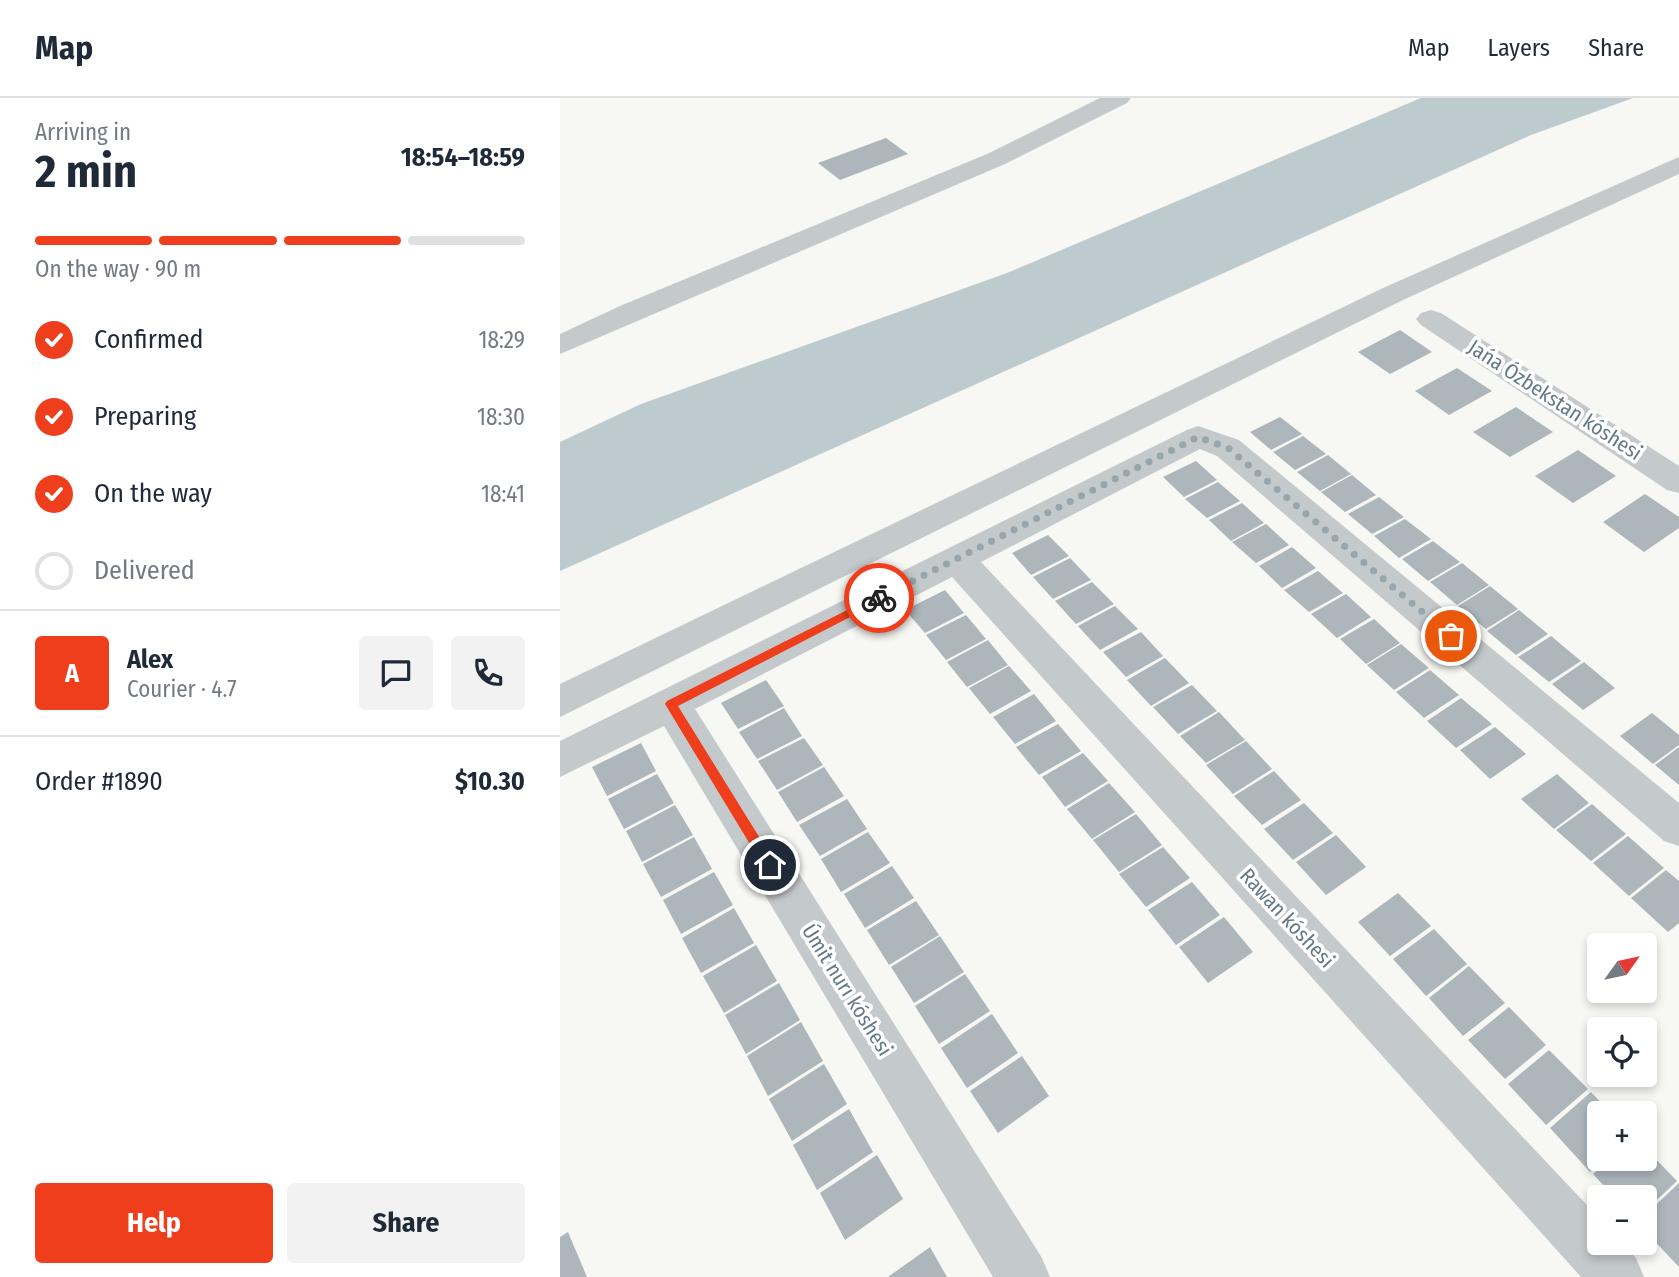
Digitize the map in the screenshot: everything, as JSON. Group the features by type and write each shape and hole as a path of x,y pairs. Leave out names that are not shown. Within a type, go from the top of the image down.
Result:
{"street":[{"path":"560,345 630,312 996,159 1119,98"},
{"path":"560,702 1381,300 1679,165"},
{"name":"Jańa Ózbekstan kóshesi","path":"1431,319 1679,482"},
{"path":"560,760 1198,437 1228,448 1679,828"},
{"name":"Rawan kóshesi","path":"957,558 1617,1277"},
{"name":"Úmit nurı kóshesi","path":"671,704 1023,1277"}],"shaded area":[{"path":"1421,98 1633,98 1531,135 560,571 560,442 641,404 1007,273"}],"building":[{"path":"886,138 908,154 840,180 818,163"},
{"path":"1400,330 1432,352 1390,374 1358,352"},
{"path":"1457,368 1492,391 1449,415 1415,391"},
{"path":"1516,407 1553,432 1510,457 1473,432"},
{"path":"1280,417 1302,434 1271,450 1250,432"},
{"path":"1303,436 1326,454 1295,470 1273,452"},
{"path":"1578,450 1616,476 1573,503 1535,476"},
{"path":"1328,455 1351,474 1320,491 1297,472"},
{"path":"1196,461 1217,480 1184,497 1163,477"},
{"path":"1352,475 1376,495 1345,512 1321,492"},
{"path":"1218,482 1240,501 1207,518 1185,499"},
{"path":"1645,494 1679,517 1679,528 1644,552 1603,522"},
{"path":"1379,497 1404,517 1372,534 1348,514"},
{"path":"1242,503 1264,523 1231,541 1209,520"},
{"path":"1405,519 1431,539 1399,558 1374,536"},
{"path":"1266,524 1289,545 1256,563 1232,542"},
{"path":"1048,535 1069,556 1031,575 1012,553"},
{"path":"1433,541 1460,562 1428,581 1402,559"},
{"path":"1292,547 1316,568 1282,588 1259,566"},
{"path":"1070,558 1091,580 1053,599 1033,577"},
{"path":"1462,563 1489,585 1457,605 1430,582"},
{"path":"1318,571 1343,593 1309,612 1284,590"},
{"path":"1092,582 1114,604 1076,624 1055,601"},
{"path":"1490,586 1518,609 1486,629 1458,606"},
{"path":"945,590 964,613 925,633 905,610"},
{"path":"1346,594 1371,617 1337,638 1311,614"},
{"path":"1115,606 1138,629 1100,650 1078,626"},
{"path":"1519,610 1548,634 1516,655 1487,631"},
{"path":"966,615 986,639 946,660 926,635"},
{"path":"1374,619 1400,643 1366,664 1340,639"},
{"path":"1141,632 1163,656 1126,677 1103,652"},
{"path":"1551,636 1581,661 1549,682 1518,657"},
{"path":"988,640 1008,665 967,687 947,662"},
{"path":"1401,644 1429,668 1394,690 1367,665"},
{"path":"1165,658 1189,683 1151,706 1127,680"},
{"path":"1584,662 1615,688 1583,710 1552,684"},
{"path":"1009,666 1031,691 990,714 969,688"},
{"path":"1430,670 1459,695 1424,718 1396,692"},
{"path":"766,680 784,706 738,729 721,703"},
{"path":"1192,685 1217,711 1178,734 1153,707"},
{"path":"1034,694 1056,721 1015,744 993,717"},
{"path":"1461,698 1492,724 1456,748 1427,721"},
{"path":"784,708 802,736 757,759 739,732"},
{"path":"1219,712 1245,740 1206,763 1180,736"},
{"path":"1652,713 1679,735 1679,745 1653,764 1620,736"},
{"path":"1058,724 1081,751 1039,775 1016,747"},
{"path":"1495,727 1526,754 1490,779 1460,750"},
{"path":"804,738 823,765 777,790 758,761"},
{"path":"1246,741 1272,769 1233,794 1206,765"},
{"path":"641,743 656,771 607,796 592,767"},
{"path":"1679,747 1679,785 1655,765"},
{"path":"1083,753 1108,781 1065,807 1042,777"},
{"path":"824,767 844,796 797,822 778,792"},
{"path":"1274,771 1301,800 1262,825 1234,796"},
{"path":"657,774 674,803 624,829 608,799"},
{"path":"1557,774 1589,803 1554,829 1521,799"},
{"path":"1109,783 1135,812 1092,839 1067,809"},
{"path":"847,799 867,829 820,856 799,825"},
{"path":"1304,803 1333,833 1293,860 1264,829"},
{"path":"1592,804 1626,834 1591,861 1556,830"},
{"path":"675,805 693,835 642,862 626,831"},
{"path":"1136,814 1162,845 1119,872 1093,840"},
{"path":"868,832 890,863 841,892 821,859"},
{"path":"1336,835 1366,867 1326,895 1296,862"},
{"path":"1628,836 1664,868 1629,896 1593,863"},
{"path":"694,837 712,869 661,897 643,864"},
{"path":"1163,847 1190,878 1146,907 1119,874"},
{"path":"892,866 914,898 865,928 844,894"},
{"path":"1666,870 1679,881 1679,923 1668,932 1631,898"},
{"path":"714,872 733,905 681,934 663,900"},
{"path":"1192,882 1220,915 1176,945 1148,910"},
{"path":"1398,893 1431,926 1390,956 1358,922"},
{"path":"916,901 939,935 889,965 867,930"},
{"path":"734,908 754,943 701,973 682,938"},
{"path":"1224,917 1253,952 1208,983 1179,947"},
{"path":"1434,929 1467,964 1426,996 1393,959"},
{"path":"940,936 964,972 914,1003 891,967"},
{"path":"756,945 777,981 724,1013 703,976"},
{"path":"1469,966 1505,1003 1463,1036 1429,998"},
{"path":"965,974 990,1011 939,1044 915,1006"},
{"path":"779,983 800,1020 746,1054 725,1015"},
{"path":"1509,1007 1546,1045 1505,1079 1468,1040"},
{"path":"992,1014 1018,1053 967,1088 941,1048"},
{"path":"801,1022 823,1061 768,1096 747,1056"},
{"path":"1549,1050 1588,1089 1546,1125 1508,1084"},
{"path":"1022,1056 1049,1096 998,1133 970,1091"},
{"path":"824,1064 847,1104 792,1141 769,1099"},
{"path":"1591,1092 1600,1101 1587,1101 1587,1169 1550,1128"},
{"path":"849,1109 873,1152 817,1190 793,1145"},
{"path":"877,1155 903,1199 845,1240 820,1193"},
{"path":"1657,1160 1677,1181 1657,1200 1657,1185 1603,1185 1593,1174 1596,1171 1657,1171"},
{"path":"1679,1183 1679,1267 1657,1244 1657,1204"},
{"path":"568,1232 587,1277 560,1277 560,1237"},
{"path":"930,1247 947,1277 888,1277"}],"way so far":[{"path":"879,598 1198,437 1228,448 1451,636"}],"route":[{"path":"770,865 671,704 879,598"}]}
